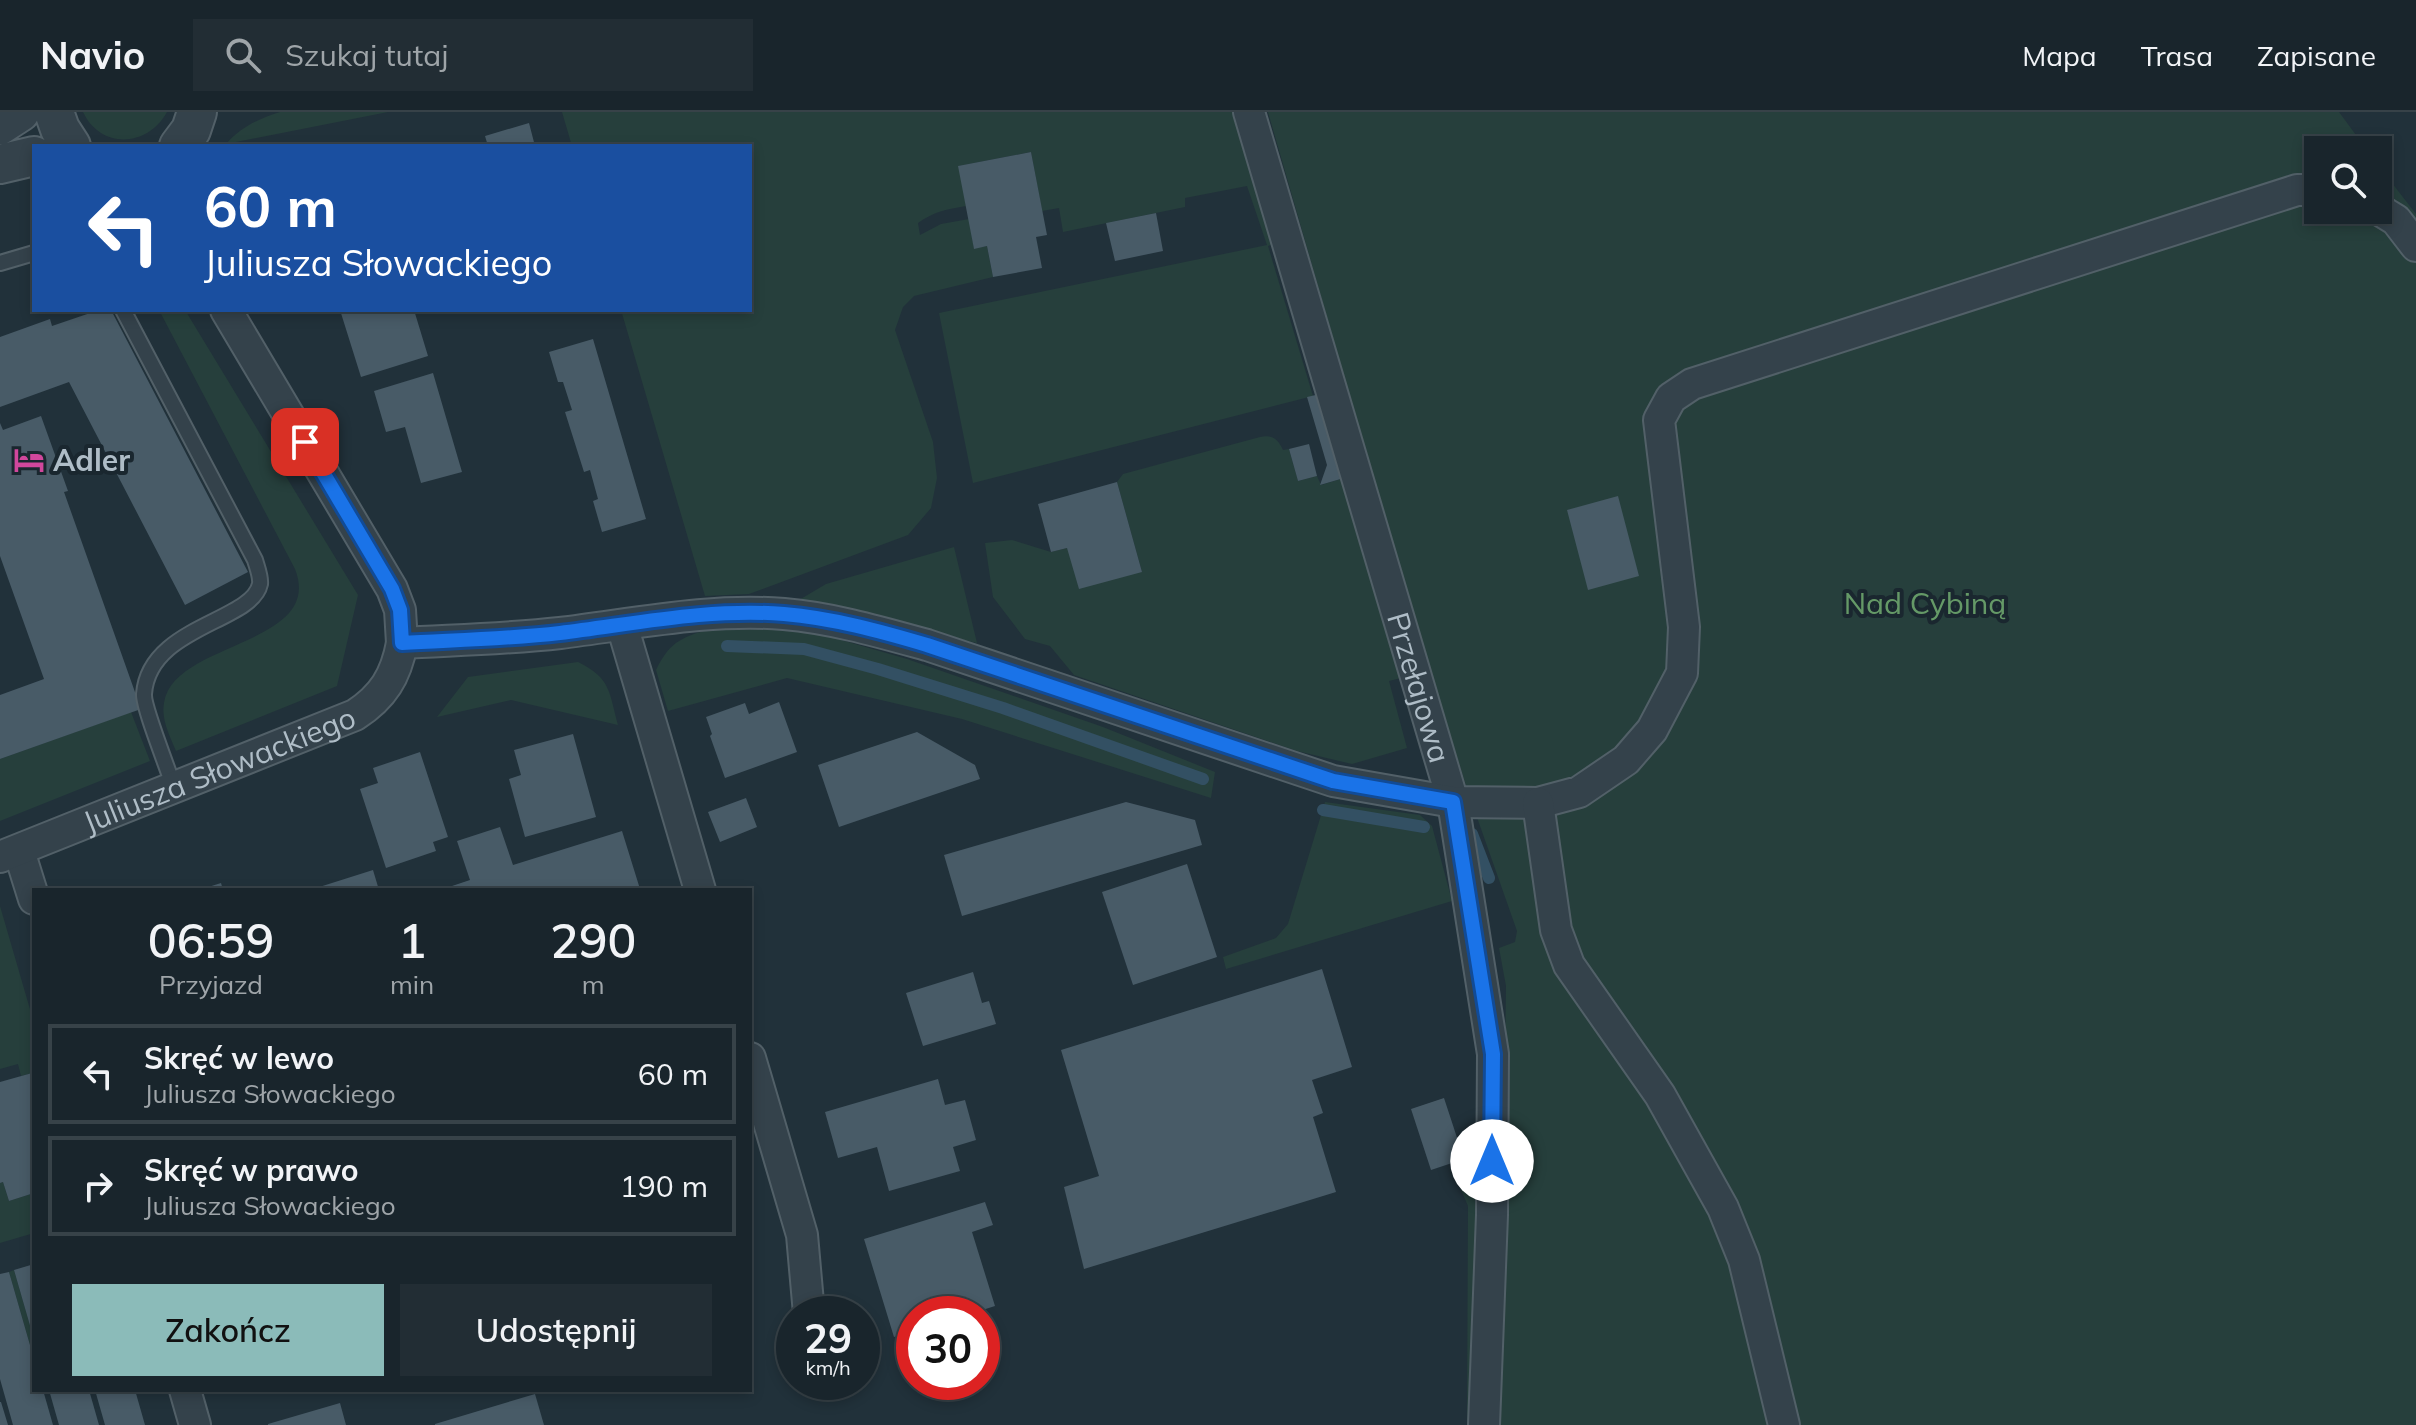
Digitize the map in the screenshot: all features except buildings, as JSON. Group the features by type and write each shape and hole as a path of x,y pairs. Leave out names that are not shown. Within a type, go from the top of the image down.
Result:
{"street":[{"path":"0,125 20,112"},
{"path":"54,112 70,144"},
{"name":"Przełajowa","path":"1249,112 1453,802 1493,1054 1492,1215 1484,1425"},
{"path":"0,164 32,156"},
{"path":"402,643 532,635 714,614 772,613 816,618 927,645 1333,781 1453,802 1538,803 1579,792 1626,760 1652,730 1682,673 1684,627 1659,420 1671,398 1692,384 2304,190"},
{"path":"2392,218 2416,246"},
{"name":"Juliusza Słowackiego","path":"10,854 355,715 376,700 391,681 402,643 400,610 392,589 227,312"},
{"path":"622,625 699,888"},
{"path":"1538,803 1556,930 1569,965 1660,1095 1723,1208 1744,1260 1784,1425"},
{"path":"10,854 32,895"},
{"path":"752,1065 802,1235 807,1296"},
{"path":"186,1392 195,1425"}],"lane":[{"path":"0,263 32,254"},
{"path":"124,312 255,560 261,582 253,598 171,645 152,665 143,696 174,789"}],"green space":[{"path":"83,112 167,112 159,124 148,132 125,139 101,133"},
{"path":"280,112 388,112 226,144 250,124"},
{"path":"562,112 1240,112 1279,242 1268,246 1313,396 973,483 939,313 1267,245 1247,186 1185,198 1185,207 1063,232 1059,208 1042,211 1031,152 959,166 966,206 924,219 918,223 920,235 941,224 969,219 974,248 987,246 993,277 914,296 903,307 895,330 933,442 937,478 931,508 908,535 749,594 705,596 622,312 752,312 752,144 571,144"},
{"name":"Nad Cybiną","path":"1268,112 2339,112 2357,136 2304,136 2304,224 2392,224 2392,183 2416,214 2416,1425 1493,1425 1502,1314 1506,986 1499,948 1515,942 1517,931 1467,789 1367,468"},
{"path":"160,312 186,312 358,595 337,686 176,751 163,709 173,683 192,667 269,629 288,614 298,594 295,569"},
{"path":"1264,436 1277,440 1283,450 1289,449 1298,481 1317,476 1321,485 1344,478 1401,678 1389,681 1407,748 1352,764 1297,751 1074,675 1050,646 1025,639 993,597 985,543 1012,540 1051,552 1067,548 1142,572 1117,482 1123,474"},
{"path":"954,547 977,643 799,600 826,584"},
{"path":"716,627 789,629 831,637 907,659 1103,727 1215,772 1211,798 962,719 787,678 668,711 656,670 673,645"},
{"path":"578,662 603,680 618,725 511,700 437,717 468,677"},
{"path":"131,712 150,761 0,821 0,759"},
{"path":"1325,802 1420,815 1432,826 1452,901 1226,969 1223,957 1276,938 1288,924"},
{"path":"0,906 32,1016 32,1073 21,1076 18,1064 0,1069"},
{"path":"1477,1173 1480,1210 1472,1425 1467,1425 1468,1206 1456,1178"},
{"path":"3,1182 9,1201 32,1194 32,1234 0,1243 0,1183"},
{"path":"14,1270 32,1332 32,1352 9,1272"}],"waterway":[{"path":"727,646 804,649 878,669 1003,708 1203,779"},
{"path":"1323,810 1424,827"},
{"path":"1472,834 1489,878"}],"place":[{"name":"Adler","path":"29,460"}],"route":[{"path":"305,442 392,589 400,610 402,643 532,635 714,614 772,613 816,618 927,645 1333,781 1453,802 1493,1054 1492,1161"}]}
